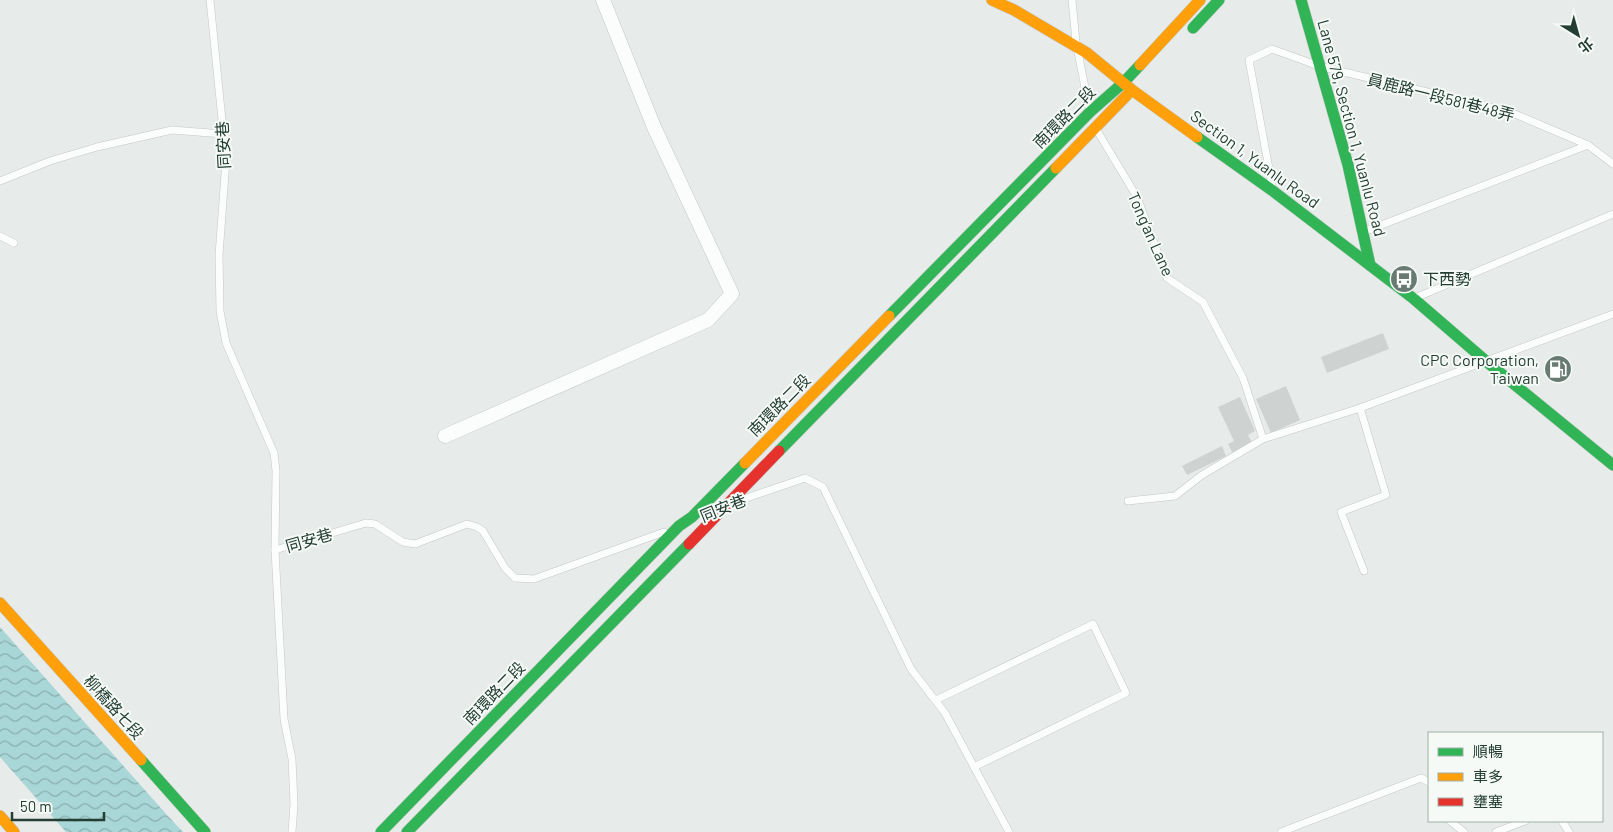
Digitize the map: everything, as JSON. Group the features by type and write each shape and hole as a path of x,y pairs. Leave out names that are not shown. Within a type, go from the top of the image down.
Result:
{"street":[{"path":"445,436 708,320 732,294 654,127 603,0"},
{"name":"Section 1, Yuanlu Road","path":"992,0 1014,10 1077,46 1128,86 1273,191 1414,299 1487,362 1613,465"},
{"name":"南環路二段","path":"407,832 1096,129 1128,86 1200,0"},
{"path":"1186,34 1219,0"},
{"name":"Lane 579, Section 1, Yuanlu Road","path":"1301,0 1365,232 1370,265"},
{"name":"南環路二段","path":"381,832 679,526 692,517 1090,112 1146,76"},
{"name":"柳橋路七段","path":"0,604 205,832"},
{"path":"0,816 14,832"}],"lane":[{"name":"同安巷","path":"210,0 226,160 219,255 220,311 226,343 274,452 276,471 275,550 284,719 292,759 294,804 292,832"},
{"path":"1072,0 1077,46 1090,112"},
{"name":"員鹿路一段581巷48弄","path":"1273,191 1249,60 1272,49 1319,66 1510,112 1588,145 1613,164"},
{"name":"Tong’an Lane","path":"1096,129 1137,197 1168,278 1203,302 1243,378 1263,439"},
{"path":"0,181 50,161 97,147 172,130 223,134"},
{"path":"1365,232 1588,145"},
{"path":"1414,299 1613,214"},
{"path":"0,236 14,243"},
{"path":"1128,501 1175,496 1202,475 1263,439 1360,408 1613,314"},
{"path":"1360,408 1386,495 1341,512 1364,571"},
{"name":"同安巷","path":"710,513 805,478 823,487 911,669 946,713 1009,832"},
{"name":"同安巷","path":"275,550 366,523 374,524 403,542 415,544 466,524 483,531 505,568 515,578 534,579 703,516"},
{"path":"936,700 1093,624 1126,693 974,767"},
{"path":"1281,832 1421,778 1428,782"},
{"path":"1451,822 1464,832"},
{"path":"1496,832 1522,822"}],"water":[{"path":"0,627 183,832 66,832 0,757"}],"building":[{"path":"1383,333 1389,349 1327,373 1321,357"},
{"path":"1286,386 1300,420 1271,433 1256,399"},
{"path":"1240,397 1255,431 1248,435 1252,443 1232,452 1228,444 1234,441 1218,407"},
{"path":"1222,446 1226,456 1187,475 1182,466"}],"traffic: fast":[{"path":"1193,28 1219,0"},
{"path":"1301,0 1348,165 1370,265"},
{"path":"889,316 1090,112 1140,65"},
{"path":"1197,137 1273,191 1414,299 1487,362 1613,465"},
{"path":"779,451 1056,168"},
{"path":"381,832 679,526 692,517 745,463"},
{"path":"407,832 689,544"},
{"path":"141,760 205,832"}],"traffic: slow":[{"path":"992,0 1014,10 1087,53 1132,90 1197,137"},
{"path":"1140,65 1200,0"},
{"path":"1056,168 1127,95"},
{"path":"745,463 889,316"},
{"path":"0,603 141,760"},
{"path":"0,816 14,832"}],"traffic: jam":[{"path":"689,544 779,451"}],"place":[{"name":"下西勢","path":"1404,279"},
{"name":"CPC Corporation, Taiwan","path":"1558,369"}]}
